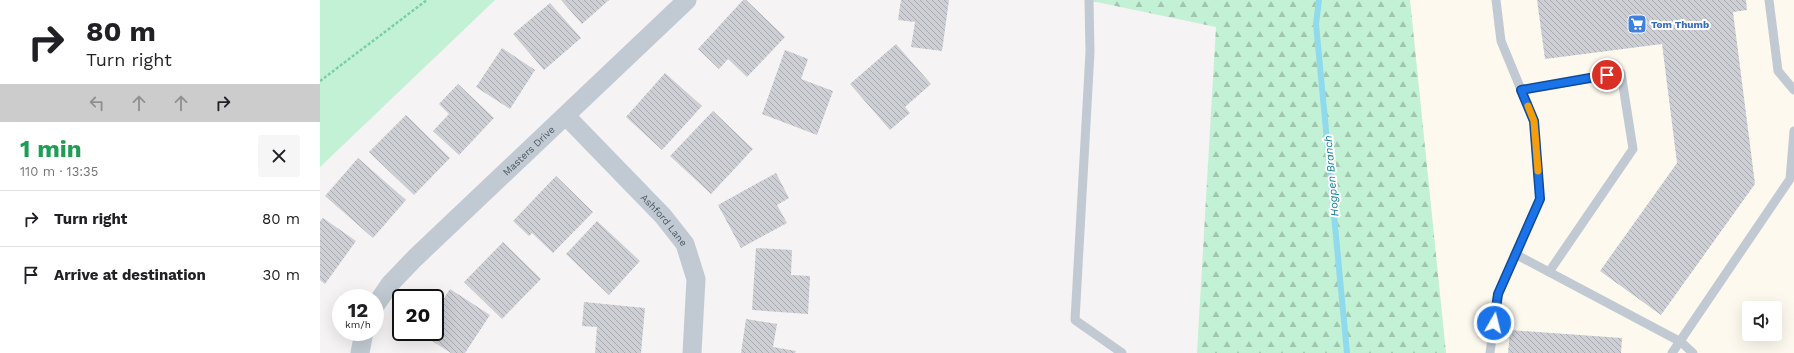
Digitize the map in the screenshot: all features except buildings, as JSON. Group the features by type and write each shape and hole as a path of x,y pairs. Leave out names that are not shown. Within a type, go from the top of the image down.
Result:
{"street":[{"name":"Masters Drive","path":"384,293 390,284 415,258 687,0"},
{"name":"Ashford Lane","path":"566,116 663,216 685,244 696,279 692,353"},
{"path":"360,353 362,341"}],"lane":[{"path":"1089,0 1090,52 1075,320 1122,353"},
{"path":"1490,353 1498,294 1540,199 1534,121 1501,41 1496,0"},
{"path":"1769,0 1778,71 1794,90"},
{"path":"1521,90 1621,72 1633,149 1550,272"},
{"path":"1672,353 1681,342 1790,179 1793,161 1794,131"},
{"path":"1516,254 1681,342 1693,353"}],"path":[{"path":"320,81 427,0"}],"shaded area":[{"path":"1410,0 1794,0 1794,353 1446,353"}],"green space":[{"path":"320,0 495,0 320,167"},
{"path":"1087,0 1410,0 1446,353 1197,353 1216,27"}],"waterway":[{"name":"Hogpen Branch","path":"1319,0 1316,24 1347,353"}],"slow traffic":[{"path":"1528,106 1534,121 1538,171"}],"place":[{"name":"Tom Thumb","path":"1637,24"}],"route":[{"path":"1494,323 1498,294 1540,199 1534,121 1521,90 1607,75"}]}
